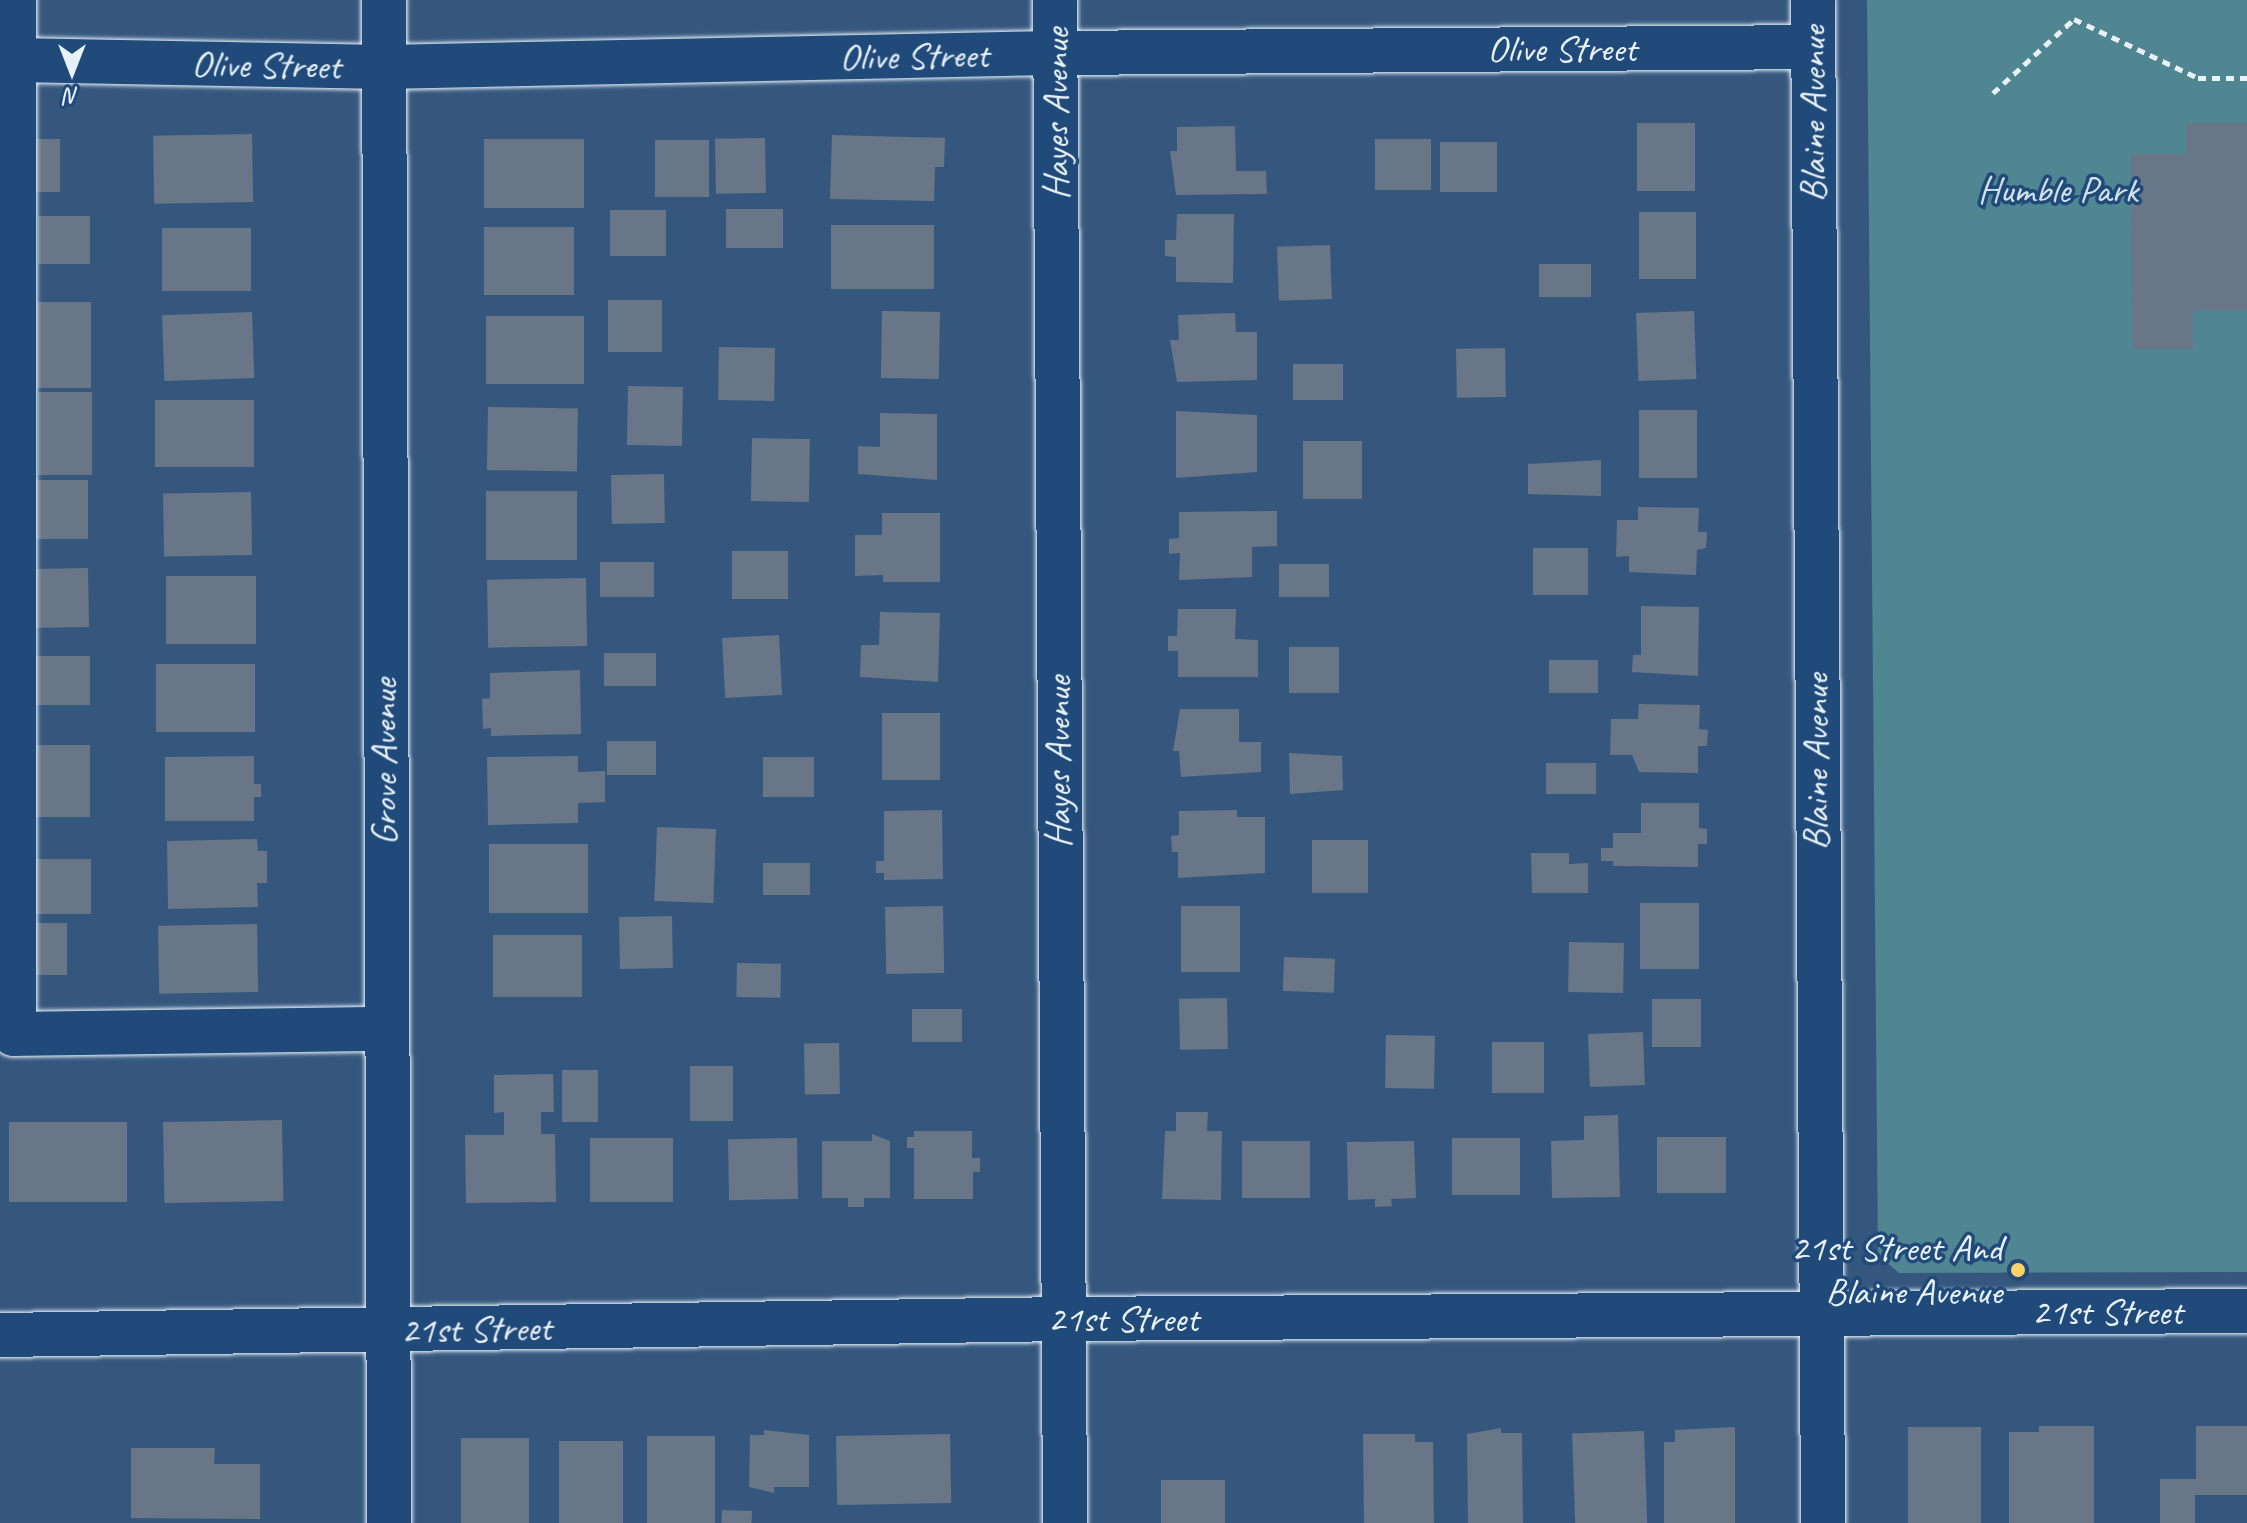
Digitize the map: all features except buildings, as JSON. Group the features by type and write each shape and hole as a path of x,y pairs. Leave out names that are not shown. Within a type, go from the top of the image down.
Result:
{"street":[{"path":"14,0 14,1034 384,1029"},
{"name":"Grove Avenue","path":"384,0 384,1029 389,1523"},
{"name":"Hayes Avenue","path":"1055,0 1065,1523"},
{"name":"Blaine Avenue","path":"1813,0 1823,1523"},
{"name":"Olive Street","path":"15,60 384,67 1055,53 1813,47"},
{"name":"21st Street","path":"0,1335 1064,1319 2247,1311"}],"path":[{"path":"1993,93 2074,19 2198,78 2247,78"}],"green space":[{"name":"Humble Park","path":"1867,0 2247,0 2247,1272 1899,1273 1878,1255"}],"place":[{"name":"21st Street And Blaine Avenue","path":"2018,1270"}]}
